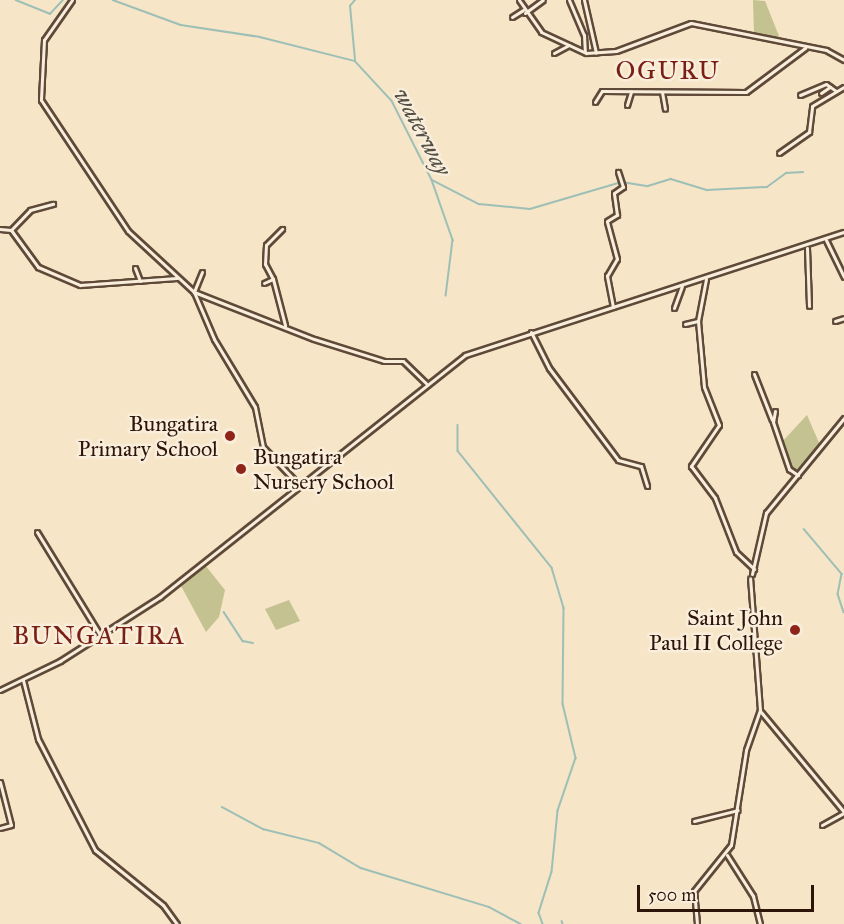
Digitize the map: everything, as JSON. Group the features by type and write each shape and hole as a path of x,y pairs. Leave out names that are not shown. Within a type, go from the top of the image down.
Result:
{"street":[{"path":"72,0 44,40 41,100 124,226 194,292 384,361 402,361 427,383"},
{"path":"519,0 524,12 541,32 585,52 596,53 691,23 805,48 844,60"},
{"path":"512,17 543,0"},
{"path":"570,0 584,35 585,52"},
{"path":"585,0 596,53"},
{"path":"554,53 570,45"},
{"path":"595,102 602,91 746,92 805,48"},
{"path":"800,95 830,87 836,91"},
{"path":"821,93 830,87"},
{"path":"779,153 809,132 812,106 844,87"},
{"path":"627,105 631,92"},
{"path":"662,92 665,109"},
{"path":"613,307 607,276 616,259 607,221 617,215 614,193 623,187 618,172"},
{"path":"11,230 30,210 53,204"},
{"path":"0,229 11,230"},
{"path":"282,229 266,245 265,264 273,279 285,326"},
{"path":"11,230 28,256 51,275 80,285 177,278"},
{"path":"0,690 23,680 100,635 302,487 427,383 465,355 531,332 807,248 844,232"},
{"path":"825,240 844,277"},
{"path":"807,248 809,306"},
{"path":"135,268 140,281"},
{"path":"202,272 194,292 255,407 263,447 302,487"},
{"path":"264,283 273,279"},
{"path":"706,279 698,321 705,387 719,425 691,466 716,498 736,552 754,569"},
{"path":"674,308 682,286"},
{"path":"835,321 844,318"},
{"path":"685,324 698,321"},
{"path":"531,332 549,368 618,460 641,466 647,486"},
{"path":"754,374 789,469 798,475"},
{"path":"773,422 775,411"},
{"path":"697,924 694,891 727,855 738,810 746,750 760,710 751,576 766,513 844,418"},
{"path":"37,532 100,635"},
{"path":"23,680 38,739 95,850 163,905 177,924"},
{"path":"760,710 844,813 822,825"},
{"path":"0,782 11,825 0,828"},
{"path":"694,821 738,810"},
{"path":"727,855 753,896 760,924"}],"shaded area":[{"path":"753,0 765,1 779,36 776,42 754,34"},
{"path":"807,415 820,445 795,472 781,443"},
{"path":"205,565 225,590 219,617 206,632 180,584"},
{"path":"289,600 300,621 276,630 265,609"}],"waterway":[{"name":"waterway","path":"16,0 50,14 63,0"},
{"name":"waterway","path":"113,0 181,25 260,37 355,61 392,101 432,180 453,240 446,296"},
{"path":"355,0 350,6 355,60"},
{"path":"432,180 479,204 530,209 622,182 648,186 671,179 707,190 767,187 786,173 803,172"},
{"path":"458,425 458,451 552,568 564,608 563,704 576,758 558,811 552,872 539,913 543,924"},
{"path":"804,529 842,574 838,594 844,612"},
{"path":"224,612 243,641 253,643"},
{"path":"222,807 263,829 319,843 361,868 489,907 521,924"}],"place":[{"name":"Bungatira Primary School","path":"230,436"},
{"name":"Bungatira Nursery School","path":"241,469"},
{"name":"Saint John Paul II College","path":"795,630"}],"district":[{"name":"OGURU","path":"668,71"},
{"name":"BUNGATIRA","path":"99,636"}]}
